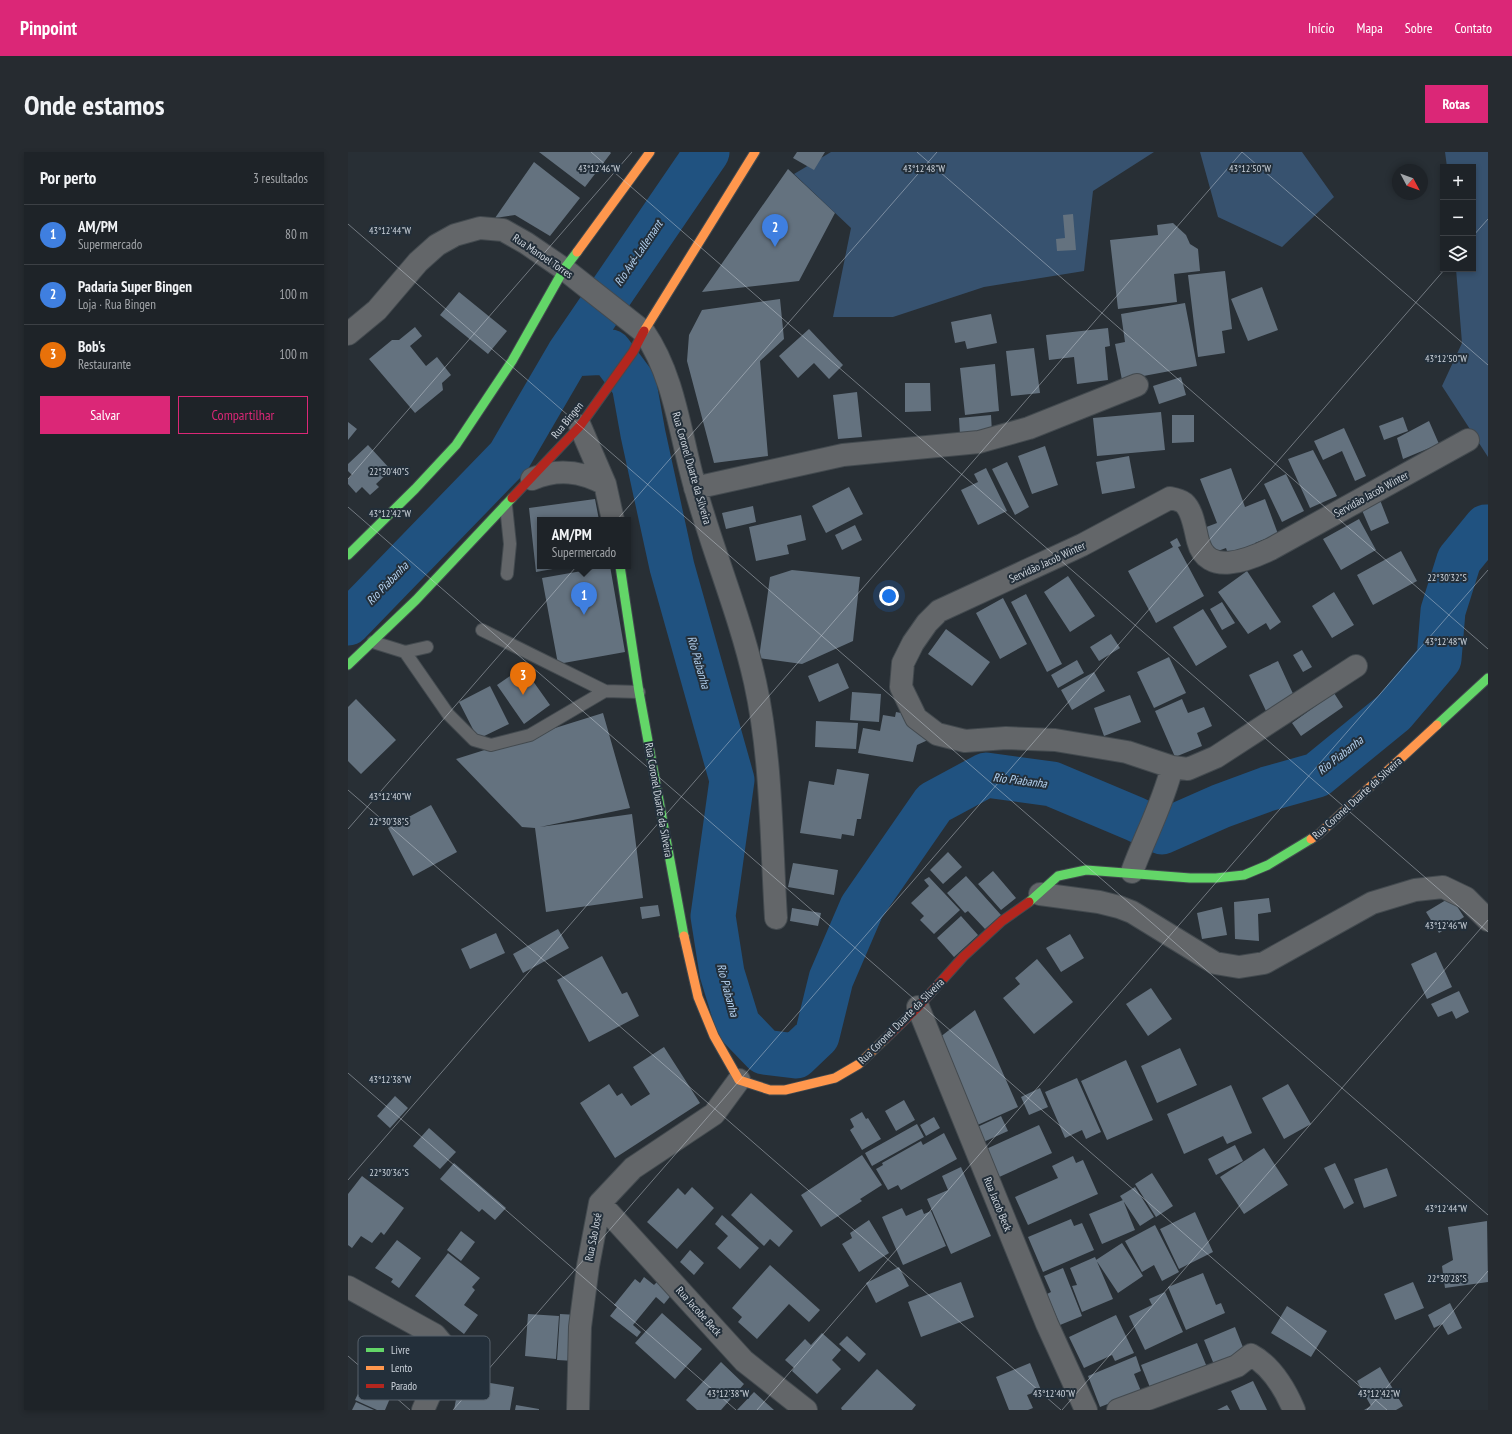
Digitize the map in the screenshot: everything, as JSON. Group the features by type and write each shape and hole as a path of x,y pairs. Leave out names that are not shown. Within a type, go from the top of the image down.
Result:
{"street":[{"path":"348,555 415,489 456,445 512,362 564,269 650,152"},
{"name":"Rua Bingen","path":"348,665 416,600 532,479 580,426 633,352 755,152"},
{"name":"Rua Manoel Torres","path":"348,334 377,310 423,258 437,245 455,235 480,228 504,230 564,269 622,316"},
{"name":"Rua Coronel Duarte da Silveira","path":"622,316 644,332 654,345 666,375 695,488 746,644 762,720 767,758 776,918"},
{"path":"695,488 843,455 979,442 1029,428 1137,385"},
{"path":"580,426 605,484 612,517"},
{"name":"Servidão Jacob Winter","path":"1356,666 1216,757 1188,769 1172,767 1127,752 1055,740 1006,738 965,741 937,734 916,718 901,687 903,663 913,643 927,623 940,611 1082,545 1170,498 1180,500 1185,504 1192,520 1198,543 1204,554 1216,563 1239,562 1253,558 1271,549 1468,440"},
{"path":"532,479 545,474 571,472 583,474 605,484"},
{"name":"Rua Coronel Duarte da Silveira","path":"620,569 639,692 683,933 698,997 714,1036 739,1080 770,1090 785,1090 835,1078 859,1064 918,1006 963,957 1002,921 1024,908 1058,876 1086,870 1132,872 1190,878 1216,878 1244,874 1268,865 1319,834 1488,678"},
{"path":"352,645 360,653"},
{"path":"1132,872 1140,850 1166,793 1172,767"},
{"path":"1040,894 1099,902 1119,907 1137,915 1215,963 1239,967 1264,963 1372,903 1415,890 1443,887 1466,898 1488,920"},
{"name":"Rua Jacob Beck","path":"918,1006 1047,1324 1083,1405"},
{"name":"Rua Sâo José","path":"578,1410 580,1327 588,1266 600,1203 633,1168 714,1114 739,1080"},
{"name":"Rua Jacobe Beck","path":"600,1203 744,1361 806,1410"},
{"path":"348,1287 436,1336"},
{"path":"1118,1410 1237,1366 1251,1355 1258,1358 1286,1390 1294,1410"},
{"path":"423,1410 427,1400"}],"lane":[{"path":"506,506 510,544 507,574"},
{"path":"482,630 605,691 639,692"},
{"path":"373,642 405,652 427,647"},
{"path":"405,652 448,714 474,740 491,745 530,735 605,691"}],"shaded area":[{"path":"831,152 1154,152 1093,191 1084,271 984,287 893,317 833,317 851,228 794,174"},
{"path":"1200,152 1302,152 1334,197 1282,247 1218,217"},
{"path":"1445,152 1488,152 1488,457 1442,386 1462,343 1456,272 1476,272 1476,164 1447,164"}],"building":[{"path":"539,152 610,152 611,153 585,187"},
{"path":"797,152 825,152 814,170 793,158"},
{"path":"534,162 580,198 550,236 515,215 495,218"},
{"path":"788,169 835,213 799,281 702,292"},
{"path":"1073,214 1076,250 1057,251 1056,239 1065,238 1063,215"},
{"path":"1173,223 1186,235 1190,244 1198,249 1200,271 1174,274 1177,302 1118,309 1110,240 1158,235 1157,225"},
{"path":"1225,271 1232,329 1222,331 1225,353 1198,357 1188,275"},
{"path":"1262,287 1278,330 1248,341 1231,299"},
{"path":"459,292 507,331 488,354 440,315"},
{"path":"780,299 784,339 760,361 768,456 714,463 687,361 689,335 702,310"},
{"path":"1185,303 1197,366 1122,380 1115,344 1125,342 1121,314"},
{"path":"991,314 997,343 967,349 965,341 955,343 951,322"},
{"path":"415,327 422,336 410,346 426,366 437,357 451,375 442,383 443,390 415,413 369,359 392,340 399,340"},
{"path":"1108,328 1110,346 1105,347 1108,380 1077,384 1074,357 1049,360 1046,335"},
{"path":"809,329 843,365 829,379 814,363 798,378 779,356"},
{"path":"1034,348 1040,393 1011,396 1006,351"},
{"path":"995,364 999,411 965,415 960,368"},
{"path":"1181,377 1186,395 1159,404 1153,386"},
{"path":"905,383 930,383 931,411 905,412"},
{"path":"857,392 862,437 838,439 833,395"},
{"path":"1161,412 1165,450 1097,456 1093,418"},
{"path":"991,415 992,432 960,435 959,418"},
{"path":"1172,415 1194,415 1194,442 1172,443"},
{"path":"1403,417 1408,431 1384,440 1379,426"},
{"path":"1429,421 1439,444 1403,459 1397,438"},
{"path":"348,422 357,429 348,440"},
{"path":"1344,428 1366,476 1355,481 1342,451 1323,460 1314,441"},
{"path":"368,445 391,470 376,484 379,487 370,495 362,487 356,493 348,484 348,479 352,475 348,471 348,464"},
{"path":"1045,446 1058,485 1032,494 1018,456"},
{"path":"1313,450 1337,496 1310,508 1288,459"},
{"path":"1129,456 1135,488 1102,494 1096,462"},
{"path":"1007,462 1029,507 1015,515 992,469"},
{"path":"986,468 1007,511 978,525 961,490 978,482 974,474"},
{"path":"1231,468 1245,507 1265,499 1278,534 1255,543 1256,548 1229,557 1226,548 1210,554 1201,529 1217,523 1200,479"},
{"path":"1286,474 1304,511 1282,522 1264,484"},
{"path":"849,487 863,514 826,533 812,506"},
{"path":"595,499 598,517 537,517 537,569 553,569 536,572 529,508"},
{"path":"1380,500 1389,523 1371,531 1361,508"},
{"path":"753,506 756,522 726,529 722,513"},
{"path":"801,515 806,540 787,545 789,554 756,561 749,527"},
{"path":"1359,519 1376,550 1341,570 1323,539"},
{"path":"855,525 862,540 842,550 835,535"},
{"path":"1177,538 1181,546 1178,547 1204,596 1156,623 1128,571 1173,547 1170,542"},
{"path":"1401,551 1417,581 1373,605 1357,575"},
{"path":"593,569 611,569 625,652 558,664 542,578"},
{"path":"792,570 860,577 853,641 802,664 759,658 770,577"},
{"path":"1247,571 1281,622 1270,630 1266,623 1248,634 1218,592"},
{"path":"1068,576 1095,616 1070,632 1044,592"},
{"path":"1334,592 1354,625 1332,638 1312,606"},
{"path":"1026,594 1062,664 1047,672 1011,602"},
{"path":"1003,598 1027,644 1000,659 976,613"},
{"path":"1222,602 1235,623 1222,630 1210,609"},
{"path":"1203,609 1227,647 1196,666 1173,627"},
{"path":"946,629 990,662 972,686 928,654"},
{"path":"1111,634 1120,648 1099,661 1090,647"},
{"path":"1302,650 1312,667 1303,672 1293,655"},
{"path":"1169,657 1186,693 1154,708 1137,672"},
{"path":"1077,660 1084,673 1058,688 1051,675"},
{"path":"1278,661 1295,698 1266,711 1249,675"},
{"path":"838,663 849,688 819,702 808,676"},
{"path":"523,667 550,705 524,724 497,685"},
{"path":"1094,672 1105,691 1072,710 1061,690"},
{"path":"490,686 509,724 478,739 459,702"},
{"path":"852,692 881,694 879,722 850,720"},
{"path":"1334,693 1343,707 1301,736 1292,723"},
{"path":"1130,695 1141,722 1104,736 1094,708"},
{"path":"356,699 396,740 361,774 348,761 348,707"},
{"path":"1182,699 1188,713 1204,707 1212,726 1197,733 1202,746 1175,757 1155,711"},
{"path":"896,712 906,714 928,740 917,745 913,762 858,753 863,728 880,731 883,715 895,717"},
{"path":"603,713 630,808 540,827 632,814 643,898 546,912 535,828 522,827 456,759"},
{"path":"816,721 858,723 856,749 815,747"},
{"path":"837,769 869,774 861,819 857,819 854,836 842,834 841,839 800,833 809,781 834,785"},
{"path":"431,805 457,852 413,876 388,828"},
{"path":"948,852 962,867 943,884 930,870"},
{"path":"793,863 838,870 834,895 788,887"},
{"path":"993,871 1016,898 1001,910 978,884"},
{"path":"966,876 1001,915 985,929 968,911 965,913 947,893"},
{"path":"929,877 960,910 934,934 920,920 924,916 911,903 929,886 924,880"},
{"path":"1451,897 1464,917 1439,933 1426,912"},
{"path":"1269,898 1271,912 1258,914 1259,941 1235,939 1234,902"},
{"path":"658,905 660,916 642,919 640,907"},
{"path":"1222,907 1227,935 1202,939 1197,913"},
{"path":"792,908 821,913 818,926 790,921"},
{"path":"961,916 978,935 954,957 937,938"},
{"path":"558,929 569,948 523,973 513,954"},
{"path":"496,933 505,953 470,969 461,949"},
{"path":"1070,934 1084,958 1061,972 1046,948"},
{"path":"1436,952 1452,987 1427,999 1411,964"},
{"path":"602,956 622,994 627,992 639,1016 589,1042 557,980"},
{"path":"1037,959 1073,1002 1034,1034 1003,998 1020,984 1015,978"},
{"path":"1151,988 1172,1019 1148,1036 1126,1004"},
{"path":"1459,991 1469,1012 1456,1019 1452,1011 1438,1017 1431,1004"},
{"path":"975,1010 1018,1107 973,1127 935,1041"},
{"path":"664,1047 700,1103 615,1158 580,1103 609,1084 617,1096 622,1093 631,1106 650,1094 633,1067"},
{"path":"1180,1048 1197,1085 1157,1103 1141,1066"},
{"path":"1126,1060 1153,1120 1107,1140 1081,1081"},
{"path":"1077,1078 1101,1132 1086,1139 1082,1130 1065,1138 1045,1092"},
{"path":"1288,1084 1311,1124 1284,1139 1262,1098"},
{"path":"1231,1085 1252,1133 1227,1144 1223,1136 1184,1154 1167,1114"},
{"path":"1040,1088 1048,1107 1029,1115 1021,1097"},
{"path":"395,1096 408,1108 390,1128 377,1116"},
{"path":"904,1100 915,1120 896,1131 885,1111"},
{"path":"862,1112 866,1119 868,1118 881,1139 862,1150 850,1130 854,1127 850,1119"},
{"path":"1001,1116 1008,1131 979,1144 973,1129"},
{"path":"934,1117 940,1128 926,1136 920,1125"},
{"path":"917,1124 924,1137 872,1166 865,1153"},
{"path":"1039,1125 1052,1153 997,1178 984,1150"},
{"path":"429,1128 456,1152 440,1169 413,1146"},
{"path":"944,1133 957,1159 901,1190 898,1185 888,1190 876,1169 883,1165 882,1163 921,1141 923,1145"},
{"path":"1235,1145 1243,1161 1216,1175 1208,1159"},
{"path":"1264,1148 1288,1185 1244,1214 1220,1177"},
{"path":"862,1155 882,1185 860,1199 862,1201 821,1227 801,1195"},
{"path":"1073,1156 1076,1163 1083,1160 1098,1194 1028,1225 1015,1197 1058,1178 1052,1166"},
{"path":"454,1163 506,1208 495,1220 482,1209 479,1212 440,1179"},
{"path":"1335,1163 1354,1203 1344,1209 1324,1168"},
{"path":"961,1167 991,1236 951,1254 927,1199 948,1190 942,1176"},
{"path":"1387,1168 1397,1196 1364,1208 1354,1179"},
{"path":"1152,1173 1173,1206 1156,1217 1135,1184"},
{"path":"362,1176 404,1208 384,1235 381,1232 372,1243 361,1236 352,1248 348,1245 348,1194"},
{"path":"692,1187 714,1208 677,1249 647,1222 678,1188 685,1195"},
{"path":"1135,1187 1154,1217 1140,1226 1120,1196"},
{"path":"751,1193 793,1231 779,1247 770,1239 764,1246 731,1215"},
{"path":"1123,1200 1135,1230 1102,1244 1089,1214"},
{"path":"902,1208 906,1216 922,1209 924,1214 931,1211 946,1246 903,1265 882,1217"},
{"path":"1195,1212 1213,1252 1179,1269 1160,1229"},
{"path":"722,1215 759,1248 740,1269 717,1248 728,1236 715,1224"},
{"path":"1071,1219 1074,1226 1082,1223 1094,1250 1043,1272 1028,1237"},
{"path":"869,1220 889,1253 859,1272 842,1244 852,1238 850,1233"},
{"path":"1487,1221 1488,1282 1445,1288 1442,1266 1453,1260 1448,1227"},
{"path":"1155,1225 1179,1272 1162,1281 1154,1265 1142,1272 1125,1241"},
{"path":"461,1231 475,1242 461,1261 447,1250"},
{"path":"397,1240 421,1258 399,1288 391,1282 393,1279 375,1268"},
{"path":"1122,1243 1143,1276 1118,1293 1096,1260"},
{"path":"690,1250 704,1263 694,1275 680,1262"},
{"path":"448,1253 480,1278 472,1287 475,1290 464,1305 478,1315 464,1334 415,1296"},
{"path":"1095,1257 1113,1299 1082,1312 1072,1286 1077,1285 1070,1268"},
{"path":"770,1265 820,1310 809,1322 789,1304 757,1339 738,1322 742,1317 732,1308"},
{"path":"899,1267 909,1286 876,1303 866,1283"},
{"path":"1063,1268 1082,1316 1060,1325 1047,1294 1051,1292 1044,1276"},
{"path":"1203,1273 1216,1305 1221,1303 1225,1313 1186,1330 1168,1287"},
{"path":"644,1277 654,1285 658,1281 673,1293 664,1304 656,1297 633,1325 641,1332 637,1337 610,1316 617,1307 614,1305 635,1279 640,1283"},
{"path":"961,1282 974,1317 921,1337 908,1302"},
{"path":"1413,1282 1424,1308 1395,1320 1384,1294"},
{"path":"1165,1292 1183,1332 1145,1350 1129,1316 1152,1305 1149,1299"},
{"path":"1450,1303 1462,1328 1448,1335 1442,1324 1434,1328 1428,1315"},
{"path":"1287,1306 1327,1331 1311,1357 1271,1333"},
{"path":"662,1313 702,1349 675,1379 635,1343"},
{"path":"528,1314 559,1316 556,1359 525,1356"},
{"path":"560,1314 578,1315 574,1361 557,1360"},
{"path":"1116,1315 1134,1353 1115,1361 1112,1355 1084,1368 1069,1337"},
{"path":"1235,1327 1246,1355 1215,1367 1204,1340"},
{"path":"822,1333 841,1350 832,1360 841,1369 817,1394 792,1371 794,1368 785,1360 805,1339 811,1345"},
{"path":"847,1336 866,1354 859,1362 839,1344"},
{"path":"1197,1343 1209,1372 1153,1395 1141,1365"},
{"path":"1136,1356 1141,1371 1134,1374 1141,1391 1100,1407 1088,1376"},
{"path":"721,1362 744,1384 721,1410 697,1410 686,1400"},
{"path":"1030,1363 1041,1390 1027,1395 1033,1408 1028,1410 1009,1410 996,1377"},
{"path":"1380,1367 1403,1406 1396,1410 1364,1410 1371,1406 1357,1381"},
{"path":"877,1369 916,1405 912,1410 842,1410 841,1408"},
{"path":"1253,1381 1267,1410 1240,1410 1231,1391"},
{"path":"490,1383 514,1387 510,1410 454,1410 456,1400 490,1400"},
{"path":"754,1392 774,1410 737,1410"},
{"path":"358,1394 358,1400 389,1400 385,1410 377,1410 355,1400"},
{"path":"356,1402 374,1410 352,1410"},
{"path":"516,1405 539,1409 539,1410 515,1410"},
{"path":"1227,1405 1230,1410 1217,1410"}],"waterway":[{"name":"Rio Piabanha","path":"348,623 509,457 569,354 707,152"},
{"name":"Rio Piabanha","path":"569,354 610,352 634,384 643,434 672,567 732,780 713,916 722,973 738,1025 764,1052 796,1056 817,1036 831,979 862,907 934,803 986,775 1052,784 1162,832 1221,806 1267,789 1317,775 1394,712 1439,659 1443,611 1459,560 1486,527 1488,527"}],"traffic: fast":[{"path":"348,555 415,489 456,445 512,361 564,269 577,252"},
{"path":"348,665 416,600 512,498"},
{"path":"620,569 639,692 684,936"},
{"path":"1437,725 1488,678"},
{"path":"1029,902 1058,876 1086,870 1190,878 1216,878 1244,875 1268,865 1311,839"}],"traffic: slow":[{"path":"577,252 650,152"},
{"path":"644,331 755,152"},
{"path":"1311,839 1319,834 1437,725"},
{"path":"684,936 698,997 714,1036 739,1080 770,1090 785,1090 835,1078 859,1064 885,1039"}],"traffic: jam":[{"path":"512,498 580,426 633,352 644,331"},
{"path":"885,1039 918,1007 963,957 1002,921 1029,902"}],"place":[{"name":"Padaria Super Bingen","path":"775,247"},
{"name":"AM/PM","path":"584,615"},
{"name":"Bob's","path":"523,695"}],"water label":[{"name":"Rio Avé‐Lallemant","path":"638,253"}]}
